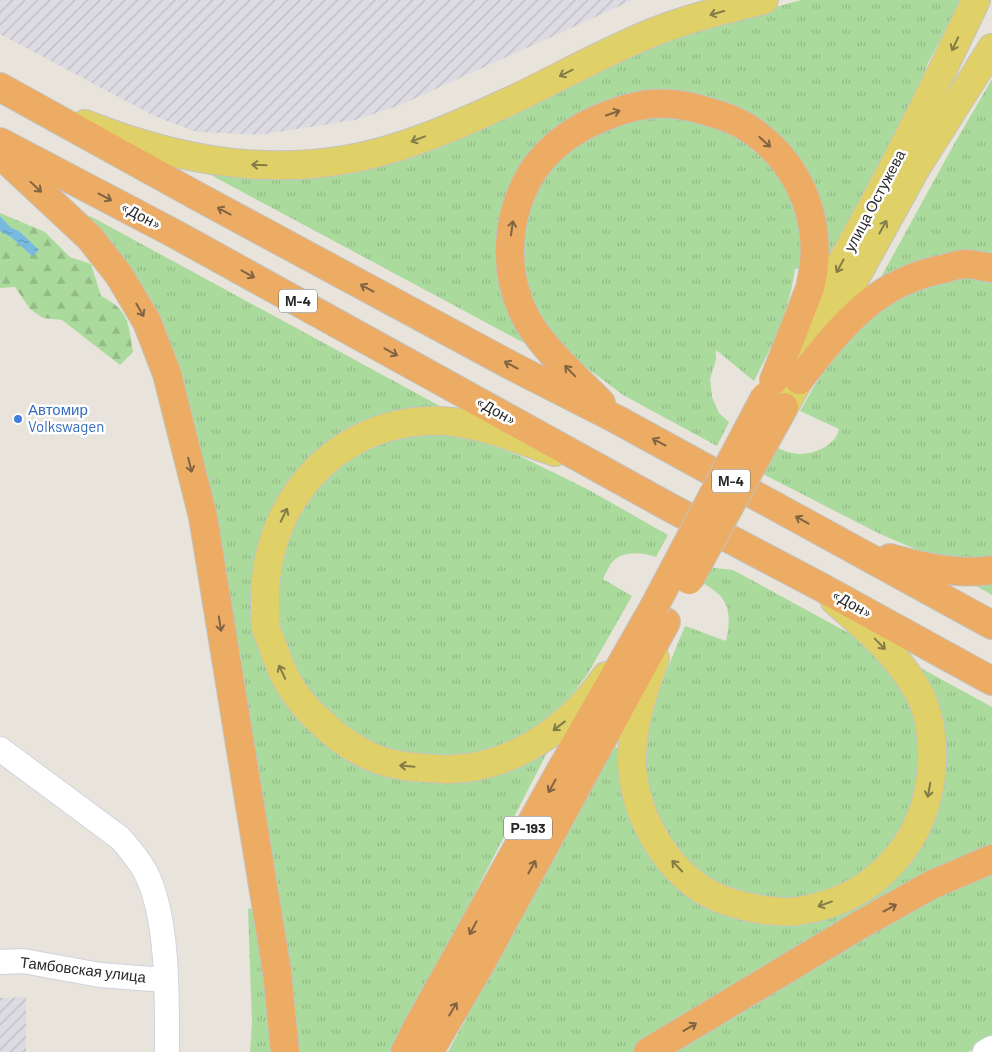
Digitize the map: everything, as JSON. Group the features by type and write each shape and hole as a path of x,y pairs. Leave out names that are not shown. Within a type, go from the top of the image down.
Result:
{"highway":[{"name":"М-4","path":"0,87 230,214 845,543 992,626"},
{"path":"616,419 542,342 532,328 523,312 516,293 511,272 510,252 512,226 517,202 527,177 544,156 567,135 593,121 633,107 652,104 674,104 696,108 733,120 751,130 767,143 784,160 799,181 812,218 815,255 814,274 780,391"},
{"name":"«Дон»","path":"0,142 175,234 669,507 819,586 992,681"},
{"path":"0,154 90,238 119,275 147,322 167,374 203,518 278,972 285,1052"},
{"path":"780,391 836,333 882,292 924,272 965,264 992,268"},
{"name":"Р-193","path":"429,1052 480,965 662,610 780,391"},
{"path":"845,543 894,559 932,568 982,572 992,570"},
{"name":"Р-193","path":"405,1052 562,768 662,610"},
{"path":"648,1052 858,926 931,885 992,859"}],"main road":[{"path":"29,102 123,139 182,154 234,164 279,166 327,163 398,147 461,123 521,96 611,50 656,31 764,0"},
{"name":"улица Остужева","path":"780,391 838,270 936,84 976,0"},
{"name":"улица Остужева","path":"780,391 916,168 992,48"},
{"path":"595,465 488,429 447,421 401,424 364,437 349,445 335,454 304,483 281,519 274,537 266,574 265,614 266,628 280,667 296,697 307,709 334,734 364,752 398,765 456,769 478,766 502,759 559,727 596,690 662,610"},
{"path":"662,610 641,699 632,757 640,805 648,825 656,840 673,863 708,892 729,902 751,908 796,911 818,907 852,893 868,884 896,860 916,830 925,810 932,771 933,748 929,720 913,682 872,634 819,586"}],"street":[{"path":"0,749 120,838 146,873 157,905 161,925 167,1052"},
{"name":"Тамбовская улица","path":"0,962 23,961 100,975 165,980"},
{"path":"985,1052 992,1048"}],"shaded area":[{"path":"0,0 633,0 398,106 355,120 259,135 197,132 154,116 0,34"},
{"path":"26,997 26,1052 0,1052 0,998"}],"green space":[{"path":"801,0 961,0 928,63 917,93 827,263 795,269 785,312 754,381 716,350 716,360 710,379 712,397 719,413 729,422 717,446 623,395 579,362 546,332 526,344 209,174 281,178 589,72 700,28"},
{"path":"992,79 992,595 976,586 974,562 940,557 917,550 878,533 753,469 768,443 791,453 805,454 828,445 836,436 839,429 800,411 813,388 847,339"},
{"path":"0,213 45,232 70,257 91,264 101,296 118,307 128,325 133,352 120,365 62,320 43,318 30,309 15,287 0,288"},
{"path":"90,216 449,411 472,438 520,456 589,490 668,535 656,557 637,553 625,555 614,560 610,565 603,579 632,596 587,675 561,708 551,745 472,899 389,1052 296,1052 149,298 124,260 88,219"},
{"path":"699,566 733,570 858,638 917,666 992,707 992,1039 968,1052 448,1052 520,919 607,748 646,746 649,722 657,694 685,626 726,641 729,618 728,609 720,595 693,578"},
{"path":"257,907 274,1052 250,1052 252,1023 248,909"}],"water":[{"path":"0,216 11,228 19,231 39,250 32,256 11,237 0,231"}],"place":[{"name":"Автомир Volkswagen","path":"18,419"}]}
